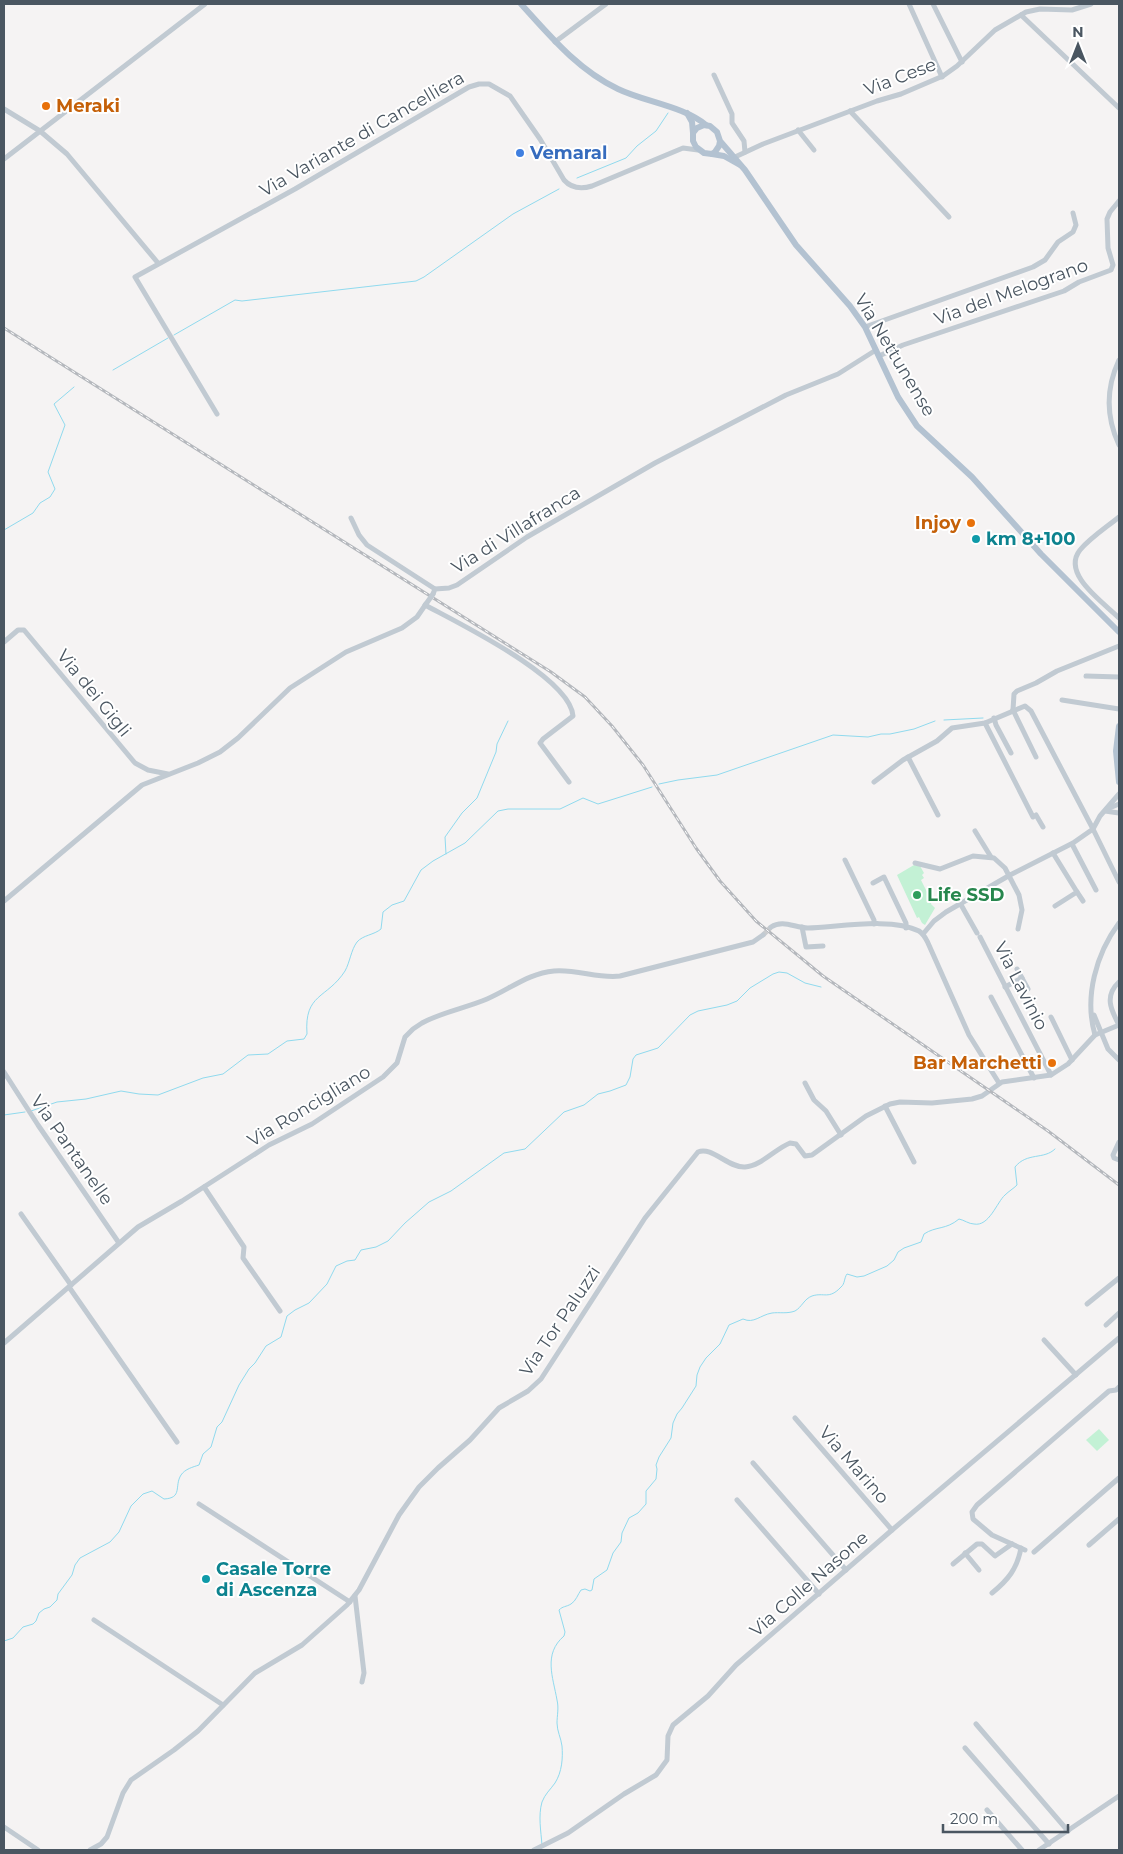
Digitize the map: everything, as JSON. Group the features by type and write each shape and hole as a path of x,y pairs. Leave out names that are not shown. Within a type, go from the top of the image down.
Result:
{"main road":[{"name":"Via Nettunense","path":"521,4 555,42 575,60 607,83 636,96 687,113 717,132 720,141 743,167 796,245 847,302 865,327 898,397 917,426 970,474 1041,554 1119,632"},
{"path":"687,113 692,122 694,143 698,150"},
{"path":"693,135 698,127 706,125"},
{"path":"712,154 720,141"},
{"name":"Via Nettunense","path":"698,150 704,153 724,156 743,167"},
{"path":"1119,726 1116,748 1119,782"}],"street":[{"path":"4,159 205,4"},
{"path":"555,42 606,4"},
{"path":"909,4 942,77"},
{"path":"933,4 962,62"},
{"name":"Via Cese","path":"735,157 798,130 903,93 942,77 962,62 995,30 1021,15 1036,10 1064,10 1091,4"},
{"path":"1021,15 1119,108"},
{"path":"714,75 732,114 732,123 744,141 746,152"},
{"name":"Via Variante di Cancelliera","path":"217,414 135,277 158,263 303,184 476,84 494,86 506,92 512,98 564,180 572,186 582,188 592,186 683,148 693,135"},
{"path":"4,109 40,131 71,158 158,263"},
{"path":"850,111 950,217"},
{"path":"798,130 814,150"},
{"path":"683,148 698,150"},
{"name":"Via del Melograno","path":"877,353 1064,291 1081,281 1111,270 1107,220 1110,212 1119,201"},
{"path":"865,327 1036,266 1047,257 1058,242 1074,232 1076,225 1073,213"},
{"name":"Via di Villafranca","path":"434,591 457,585 533,534 655,463 786,395 838,374 877,353"},
{"path":"1119,360 1112,377 1109,400 1111,421 1119,445"},
{"path":"1119,517 1081,549 1076,556 1074,566 1076,574 1082,581 1119,618"},
{"path":"4,901 141,786 151,780 205,760 222,750 238,738 290,688 346,652 402,628 417,617 434,591 366,544 359,535 351,518"},
{"path":"426,604 511,652 548,680 560,693 571,708 573,716 540,743 569,782"},
{"name":"Via dei Gigli","path":"4,642 18,630 24,630 135,764 148,770 171,774"},
{"path":"1036,757 1013,710 1014,694 1016,691 1036,683 1054,672 1119,646"},
{"path":"1086,676 1119,677"},
{"path":"1062,700 1119,710"},
{"path":"874,782 908,757 937,741 952,728 985,723 1023,706 1031,711 1119,882"},
{"path":"994,718 1011,753"},
{"path":"985,723 1033,817 1036,815 1042,827"},
{"path":"908,757 938,815"},
{"path":"923,934 938,918 960,904 1010,875 1087,835 1119,794"},
{"path":"1105,811 1119,806"},
{"path":"1105,811 1119,813"},
{"path":"1084,815 1097,820"},
{"path":"975,830 991,857 999,862 1010,875 1022,903 1022,914 1018,929"},
{"path":"1072,844 1096,890"},
{"path":"1053,853 1083,901"},
{"path":"915,863 940,869 970,857 991,857"},
{"path":"845,860 874,920 874,924"},
{"path":"873,883 884,877 906,923 906,928"},
{"path":"1056,906 1077,892"},
{"name":"Via Lavinio","path":"960,904 1051,1075"},
{"path":"770,926 783,923 802,927 874,924 906,928 923,934 969,1035 998,1083"},
{"path":"1119,923 1108,940 1098,964 1092,989 1092,1018 1098,1033 1108,1049 1119,1060"},
{"path":"802,927 806,947 823,946"},
{"name":"Via Roncigliano","path":"4,1343 141,1225 269,1145 312,1124 383,1077 397,1062 407,1035 413,1028 426,1020 486,999 540,973 570,971 604,976 620,976 753,942 763,935"},
{"path":"1017,969 1028,989"},
{"path":"1005,987 1022,978"},
{"path":"1119,982 1112,991 1109,1002 1119,1025"},
{"path":"991,997 1034,1078"},
{"path":"1051,1017 1072,1060"},
{"name":"Via Tor Paluzzi","path":"90,1850 102,1844 107,1837 122,1794 130,1780 194,1735 255,1673 302,1645 350,1602 412,1496 438,1468 470,1440 499,1408 526,1392 541,1379 645,1218 697,1153 702,1150 707,1151 730,1164 746,1167 755,1164 790,1143 796,1144 805,1156 810,1156 869,1114 885,1106 900,1102 932,1103 972,1099 984,1095 998,1083 1051,1075 1072,1060 1098,1033 1119,1025"},
{"name":"Via Pantanelle","path":"4,1072 29,1112 119,1243"},
{"path":"805,1083 813,1098 826,1110 841,1135"},
{"path":"885,1106 914,1162"},
{"path":"1119,1142 1113,1156 1119,1160"},
{"path":"204,1186 244,1247 244,1258 280,1310"},
{"path":"21,1214 177,1442"},
{"path":"1088,1304 1119,1278"},
{"path":"1106,1325 1119,1313"},
{"name":"Via Colle Nasone","path":"539,1848 585,1822 656,1775 667,1762 669,1734 675,1723 707,1698 736,1665 1119,1338"},
{"path":"1044,1340 1076,1375"},
{"path":"992,1593 1012,1574 1023,1549 992,1535 974,1521 972,1515 975,1508 1109,1391 1116,1390 1119,1387"},
{"name":"Via Marino","path":"795,1418 892,1530"},
{"path":"753,1463 846,1570"},
{"path":"1034,1552 1119,1478"},
{"path":"737,1500 819,1594"},
{"path":"199,1504 350,1602"},
{"path":"1089,1545 1119,1520"},
{"path":"953,1564 979,1543 993,1555 997,1556 1012,1544"},
{"path":"965,1553 979,1570"},
{"path":"355,1596 364,1672 361,1678 362,1682"},
{"path":"94,1620 223,1705"},
{"path":"976,1724 1068,1831"},
{"path":"965,1748 1049,1844"},
{"path":"1039,1850 1119,1796"},
{"path":"988,1810 1022,1850"},
{"path":"4,1827 38,1850"}],"green space":[{"name":"Life SSD","path":"914,865 920,866 924,873 922,875 924,878 921,880 928,897 932,899 931,904 935,908 925,925 919,917 917,918 897,875"},
{"path":"1099,1429 1109,1440 1097,1451 1086,1440"}],"waterway":[{"path":"577,178 626,158 637,146 656,131 668,113"},
{"path":"174,335 235,300 242,301 416,281 513,214 559,189"},
{"path":"113,370 168,338"},
{"path":"4,530 33,513 40,503 50,497 55,489 48,472 65,425 54,404 74,387"},
{"path":"944,720 983,718"},
{"path":"446,854 445,837 462,813 477,798 496,752 497,744 508,721"},
{"path":"659,784 717,775 833,735 868,737 890,734 914,729 935,721"},
{"path":"31,1111 57,1102 86,1099 121,1091 158,1095 203,1078 223,1074 248,1055 268,1054 287,1041 304,1039 307,1034 309,1011 313,1003 345,971 357,942 381,929 383,912 392,905 404,901 421,870 465,843 498,811 508,809 560,809 583,798 598,804 652,787"},
{"path":"4,1641 13,1638 23,1627 33,1624 39,1613 50,1607 57,1600 58,1594 72,1575 75,1565 80,1558 110,1542 119,1532 131,1506 143,1494 152,1491 164,1499 176,1494 181,1475 199,1465 203,1454 211,1447 217,1427 222,1422 239,1385 249,1369 266,1346 281,1337 287,1316 309,1303 327,1284 336,1266 355,1260 361,1250 376,1247 388,1241 429,1202 451,1191 504,1153 525,1149 564,1112 584,1105 598,1094 626,1085 630,1077 633,1059 636,1055 658,1048 690,1015 698,1011 737,1001 750,988 779,972 787,973 805,983 821,987"},
{"path":"4,1115 25,1112"},
{"path":"542,1845 540,1818 542,1802 557,1779 561,1770 562,1760 562,1746 557,1726 558,1703 551,1666 553,1650 565,1632 559,1610 573,1603 581,1590 592,1590 594,1579 607,1570 613,1553 621,1542 622,1533 629,1518 638,1513 646,1504 646,1491 656,1479 656,1465 659,1457 671,1438 673,1423 677,1414 696,1386 700,1367 720,1344 729,1325 743,1319 754,1320 772,1313 795,1311 812,1296 830,1295 843,1284 847,1274 857,1277 864,1276 887,1266 894,1260 898,1252 921,1242 924,1234 950,1225 959,1219 972,1224 984,1222 1002,1198 1017,1185 1015,1167 1025,1159 1046,1154 1055,1149"}],"tunnel":[{"path":"763,935 771,927"}],"railway":[{"path":"4,328 551,672 585,697 612,726 643,765 696,848 720,881 756,921 823,976 1048,1131 1119,1185"}],"place":[{"name":"Meraki","path":"46,106"},
{"name":"Vemaral","path":"520,153"},
{"name":"Injoy","path":"971,523"},
{"name":"km 8+100","path":"976,539"},
{"name":"Life SSD","path":"917,895"},
{"name":"Bar Marchetti","path":"1052,1063"},
{"name":"Casale Torre di Ascenza","path":"206,1579"}]}
